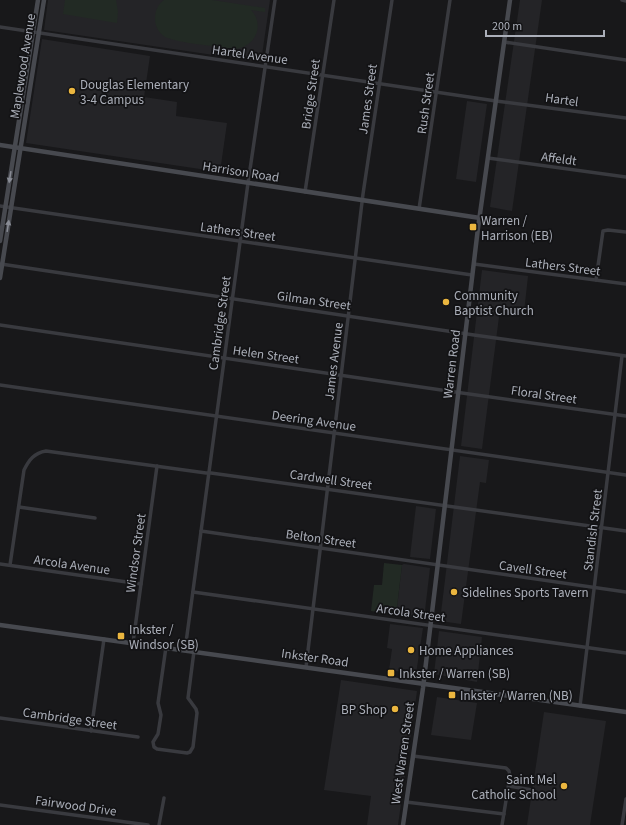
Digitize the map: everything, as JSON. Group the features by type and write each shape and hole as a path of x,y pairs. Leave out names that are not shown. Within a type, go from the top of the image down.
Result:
{"main road":[{"name":"Maplewood Avenue","path":"0,278 11,208 32,32 38,0"},
{"name":"Maplewood Avenue","path":"0,241 3,206 17,148 44,0"},
{"name":"Warren Road","path":"423,683 472,275 510,0"},
{"name":"Harrison Road","path":"0,145 480,218"},
{"name":"Inkster Road","path":"0,625 104,638 626,712"},
{"name":"West Warren Street","path":"403,825 423,683"}],"street":[{"name":"Cambridge Street","path":"185,650 232,298 275,0"},
{"name":"Bridge Street","path":"305,192 334,0"},
{"name":"James Street","path":"362,200 392,0"},
{"name":"Rush Street","path":"419,209 450,0"},
{"path":"622,0 626,1"},
{"name":"Hartel Avenue","path":"0,27 496,100"},
{"path":"504,42 626,60"},
{"name":"Hartel","path":"496,100 626,118"},
{"name":"Affeldt","path":"488,158 626,177"},
{"name":"James Avenue","path":"306,667 362,200"},
{"name":"Lathers Street","path":"3,206 472,275"},
{"path":"596,280 602,234 605,230 626,232"},
{"name":"Gilman Street","path":"1,264 624,356"},
{"name":"Lathers Street","path":"474,264 626,284"},
{"name":"Helen Street","path":"0,325 458,392"},
{"name":"Standish Street","path":"580,706 624,356"},
{"name":"Deering Avenue","path":"0,385 626,475"},
{"name":"Floral Street","path":"458,392 626,416"},
{"name":"Cardwell Street","path":"19,507 24,470 29,461 34,455 43,452 52,452 626,531"},
{"name":"Windsor Street","path":"133,643 157,466"},
{"path":"10,566 19,507 95,518"},
{"name":"Belton Street","path":"201,531 438,565"},
{"name":"Arcola Avenue","path":"0,564 142,584"},
{"name":"Cavell Street","path":"438,565 626,592"},
{"name":"Arcola Street","path":"193,592 430,624 626,653"},
{"path":"91,731 104,638"},
{"path":"166,647 158,705 161,715 158,734 153,741 154,747 157,749 187,753 193,748 197,713 188,698 194,651"},
{"name":"Cambridge Street","path":"0,718 138,737"},
{"path":"413,756 504,767 508,770 510,774 502,825"},
{"path":"508,786 532,790"},
{"path":"159,825 164,798"},
{"path":"622,825 626,799"},
{"path":"406,802 504,814"},
{"name":"Fairwood Drive","path":"0,805 148,825"}],"shaded area":[{"path":"48,0 270,0 261,62 44,30"},
{"path":"65,0 116,0 118,12 117,23 63,14"},
{"path":"164,0 212,0 265,8 265,12 251,10 257,23 255,36 252,41 246,45 240,48 232,49 188,43 165,37 158,29 155,19 157,8"},
{"path":"520,0 542,0 512,211 490,207"},
{"path":"42,39 150,56 144,97 177,102 176,116 227,123 220,172 26,143"},
{"path":"467,101 487,104 476,182 456,179"},
{"path":"482,270 528,276 524,312 500,309 482,449 461,446"},
{"path":"460,456 489,460 486,483 480,482 461,624 440,621"},
{"path":"416,506 436,509 430,559 410,557"},
{"path":"384,563 402,565 396,615 371,611 374,585 382,585"},
{"path":"404,564 430,568 424,619 396,615 402,565"},
{"path":"390,624 423,628 416,674 389,670 392,649 387,648"},
{"path":"439,631 482,637 477,682 434,674"},
{"path":"341,680 417,691 398,825 367,825 371,796 324,790"},
{"path":"437,697 477,703 471,740 431,735"},
{"name":"Saint Mel Catholic School","path":"544,712 606,721 590,825 527,825"}],"place":[{"name":"Douglas Elementary 3-4 Campus","path":"72,91"},
{"name":"Warren / Harrison (EB)","path":"473,227"},
{"name":"Community Baptist Church","path":"446,302"},
{"name":"Sidelines Sports Tavern","path":"454,592"},
{"name":"Inkster / Windsor (SB)","path":"121,636"},
{"name":"Home Appliances","path":"411,650"},
{"name":"Inkster / Warren (SB)","path":"391,673"},
{"name":"Inkster / Warren (NB)","path":"452,695"},
{"name":"BP Shop","path":"395,709"},
{"name":"Saint Mel Catholic School","path":"564,786"}]}
